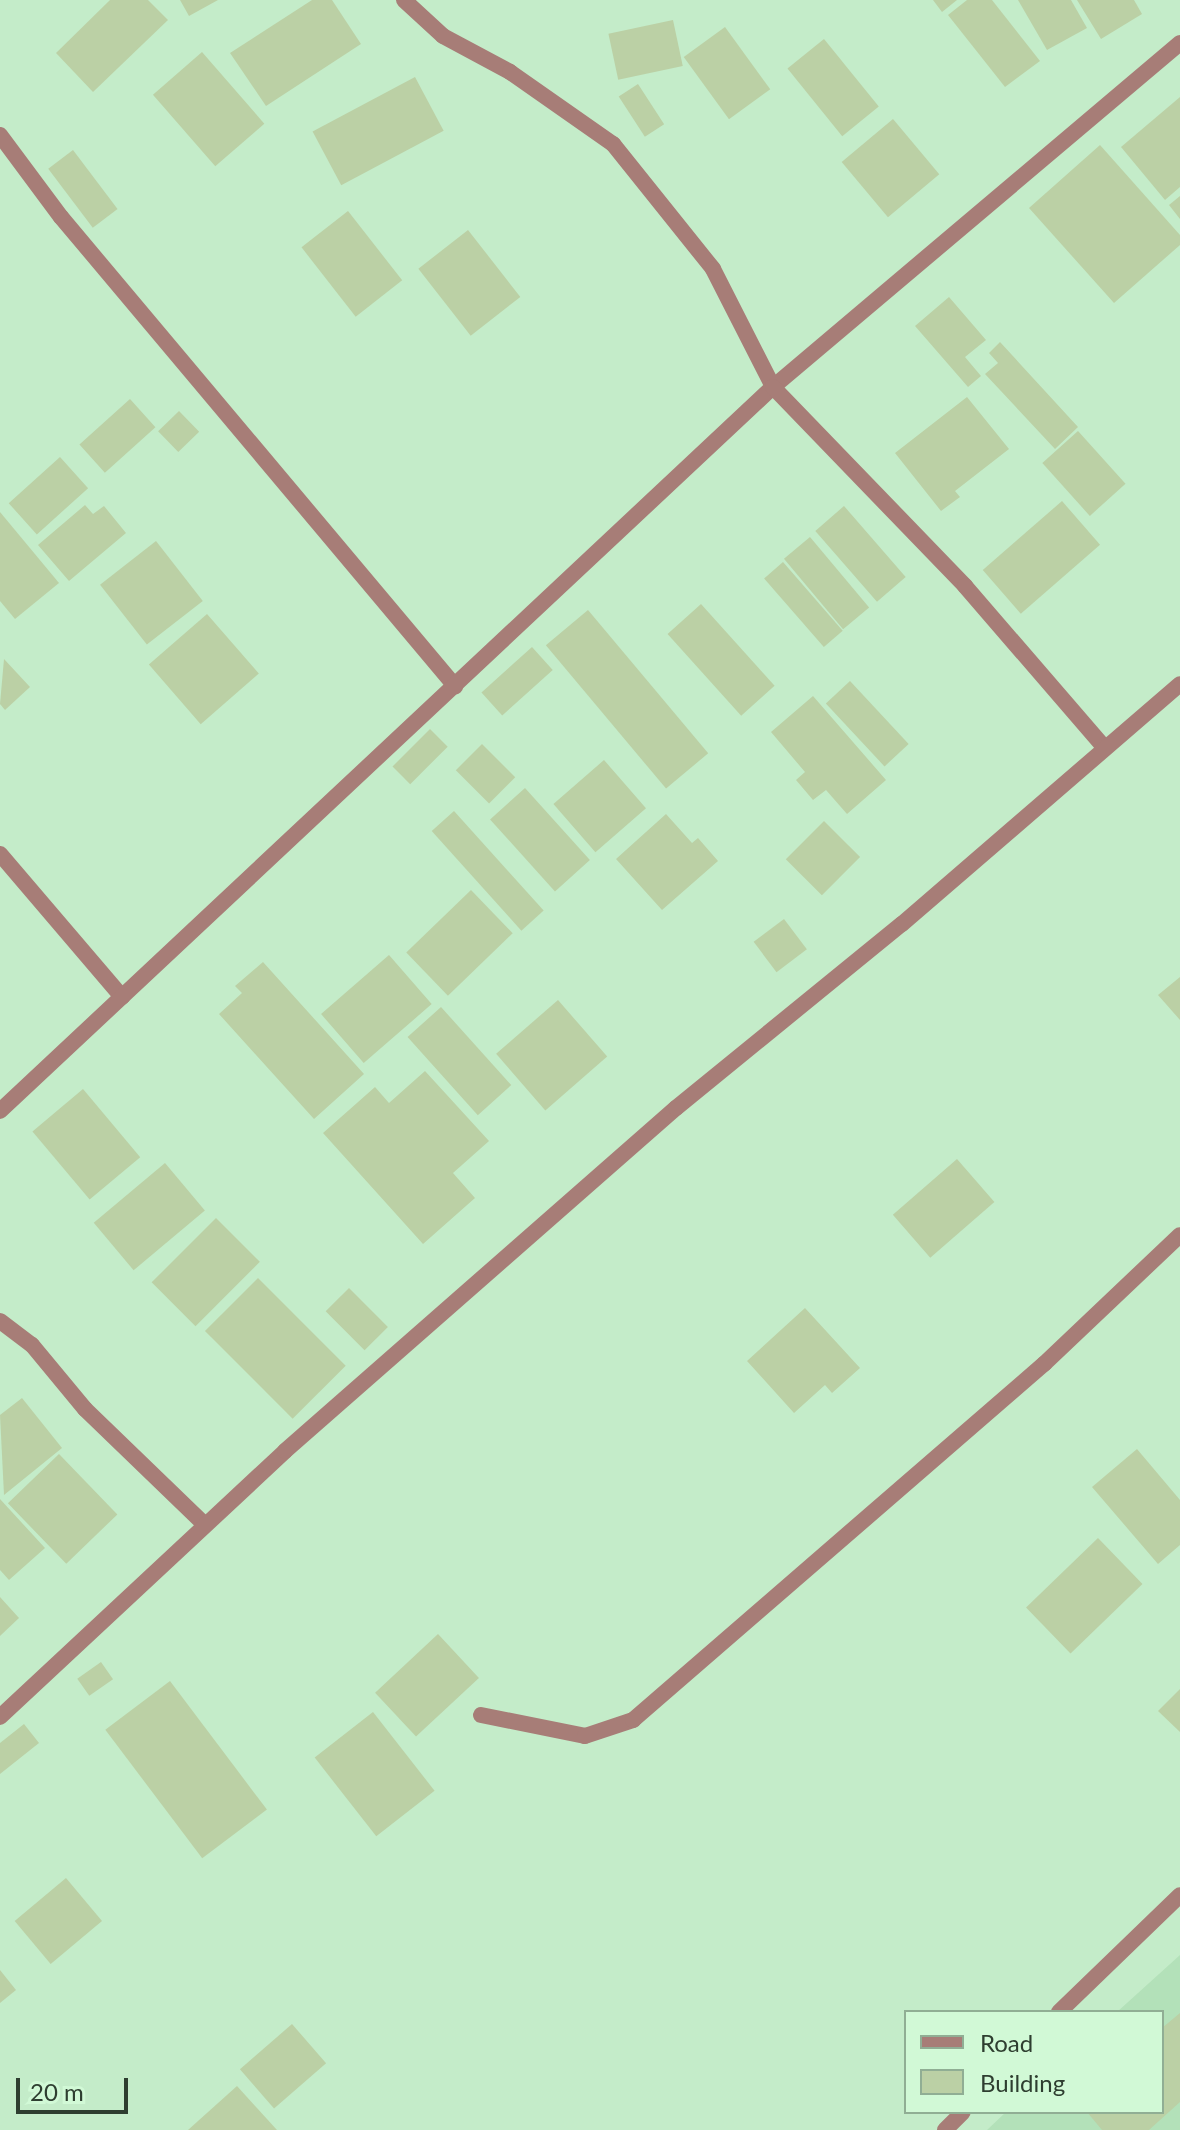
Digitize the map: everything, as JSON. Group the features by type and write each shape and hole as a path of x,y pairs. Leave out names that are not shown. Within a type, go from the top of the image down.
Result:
{"street":[{"path":"404,0 443,36 510,72 613,144 713,269 773,387 965,586 1105,748"},
{"path":"0,1111 773,387 1180,43"},
{"path":"0,135 61,217 455,686"},
{"path":"0,1717 205,1525 676,1108 902,924 1180,684"},
{"path":"0,854 122,997"},
{"path":"481,1715 585,1736 633,1720 1033,1374 1180,1235"},
{"path":"0,1321 32,1345 85,1409 205,1525"},
{"path":"1061,2010 1180,1895"},
{"path":"945,2130 961,2114"}],"shaded area":[{"path":"1180,1955 1180,2130 987,2130 1004,2114 1164,2114 1164,2010 1119,2010"}],"building":[{"path":"110,0 148,0 168,20 93,92 56,53"},
{"path":"180,0 218,0 189,16"},
{"path":"312,0 332,0 361,44 266,106 230,53"},
{"path":"933,0 957,0 942,12"},
{"path":"967,0 992,0 1040,61 1005,87 948,15"},
{"path":"1018,0 1071,0 1087,28 1047,50"},
{"path":"1077,0 1134,0 1142,14 1101,39"},
{"path":"673,20 683,66 618,80 608,34"},
{"path":"725,27 770,89 729,119 684,57"},
{"path":"824,39 879,107 842,136 787,69"},
{"path":"202,52 264,124 215,166 153,95"},
{"path":"415,77 444,131 341,185 313,131"},
{"path":"638,84 664,124 645,137 619,97"},
{"path":"1180,97 1180,187 1165,200 1121,147"},
{"path":"893,119 939,174 888,217 842,162"},
{"path":"1100,145 1180,235 1180,245 1114,303 1029,208"},
{"path":"73,150 118,209 93,228 48,169"},
{"path":"1180,196 1180,219 1169,205"},
{"path":"348,211 402,280 356,317 302,247"},
{"path":"468,230 520,297 471,336 418,269"},
{"path":"949,297 986,340 965,357 981,376 968,387 915,326"},
{"path":"1000,342 1078,427 1055,449 985,374 998,363 989,353"},
{"path":"967,397 1009,449 955,491 960,497 941,511 895,453"},
{"path":"130,399 155,427 105,473 79,445"},
{"path":"179,411 199,432 178,452 158,431"},
{"path":"1078,431 1126,484 1090,516 1042,463"},
{"path":"60,457 88,488 37,534 9,503"},
{"path":"1062,501 1100,545 1021,614 983,570"},
{"path":"85,505 93,514 104,506 126,533 69,581 38,545"},
{"path":"844,506 906,577 877,602 815,531"},
{"path":"0,512 59,583 15,619 0,601"},
{"path":"810,537 869,607 843,629 784,559"},
{"path":"156,541 203,601 147,645 100,585"},
{"path":"783,562 843,631 824,647 764,578"},
{"path":"701,604 775,686 741,716 668,634"},
{"path":"588,610 708,753 666,789 546,645"},
{"path":"207,614 259,674 201,724 149,665"},
{"path":"532,647 553,670 502,716 481,693"},
{"path":"4,659 30,687 5,710 0,704"},
{"path":"850,681 909,744 885,766 826,704"},
{"path":"813,696 886,780 847,814 826,790 813,800 796,780 805,772 771,732"},
{"path":"430,729 448,747 410,784 393,766"},
{"path":"482,744 515,777 489,803 456,770"},
{"path":"604,760 646,808 595,852 553,804"},
{"path":"525,788 590,860 555,892 490,819"},
{"path":"454,811 544,911 521,931 432,831"},
{"path":"666,814 692,843 698,838 718,861 662,910 616,859"},
{"path":"824,821 860,857 822,895 786,859"},
{"path":"471,890 513,933 448,996 406,953"},
{"path":"784,919 807,949 777,972 754,942"},
{"path":"389,955 432,1004 364,1063 321,1014"},
{"path":"263,962 364,1074 314,1119 219,1014 242,993 235,986"},
{"path":"1180,977 1180,1020 1158,995"},
{"path":"558,1000 607,1057 545,1110 496,1054"},
{"path":"441,1007 511,1085 478,1115 408,1037"},
{"path":"425,1071 489,1141 453,1173 475,1198 423,1244 323,1133 375,1087 389,1103"},
{"path":"83,1089 140,1157 90,1200 32,1131"},
{"path":"957,1159 994,1202 930,1258 893,1215"},
{"path":"165,1163 205,1210 134,1270 94,1223"},
{"path":"216,1218 260,1262 195,1326 152,1282"},
{"path":"258,1278 346,1366 293,1419 205,1331"},
{"path":"349,1288 388,1327 365,1350 326,1311"},
{"path":"805,1308 860,1368 832,1393 825,1385 794,1413 747,1361"},
{"path":"22,1398 62,1448 4,1495 0,1415"},
{"path":"1137,1449 1180,1500 1180,1545 1158,1564 1092,1487"},
{"path":"59,1454 117,1514 66,1564 8,1503"},
{"path":"0,1499 45,1548 9,1580 0,1570"},
{"path":"1098,1538 1142,1584 1071,1654 1026,1607"},
{"path":"0,1597 19,1618 0,1636"},
{"path":"438,1634 479,1678 416,1737 375,1693"},
{"path":"101,1662 113,1679 89,1696 77,1679"},
{"path":"170,1681 267,1810 202,1858 105,1730"},
{"path":"1180,1689 1180,1732 1158,1711"},
{"path":"373,1712 435,1791 376,1836 315,1758"},
{"path":"24,1724 39,1743 0,1774 0,1743"},
{"path":"66,1878 102,1921 51,1964 15,1921"},
{"path":"0,1970 16,1990 0,2003"},
{"path":"1180,2013 1180,2102 1149,2130 1102,2130 1089,2114 1164,2114 1164,2026"},
{"path":"292,2024 326,2063 274,2109 240,2069"},
{"path":"237,2086 277,2130 188,2130"}]}
